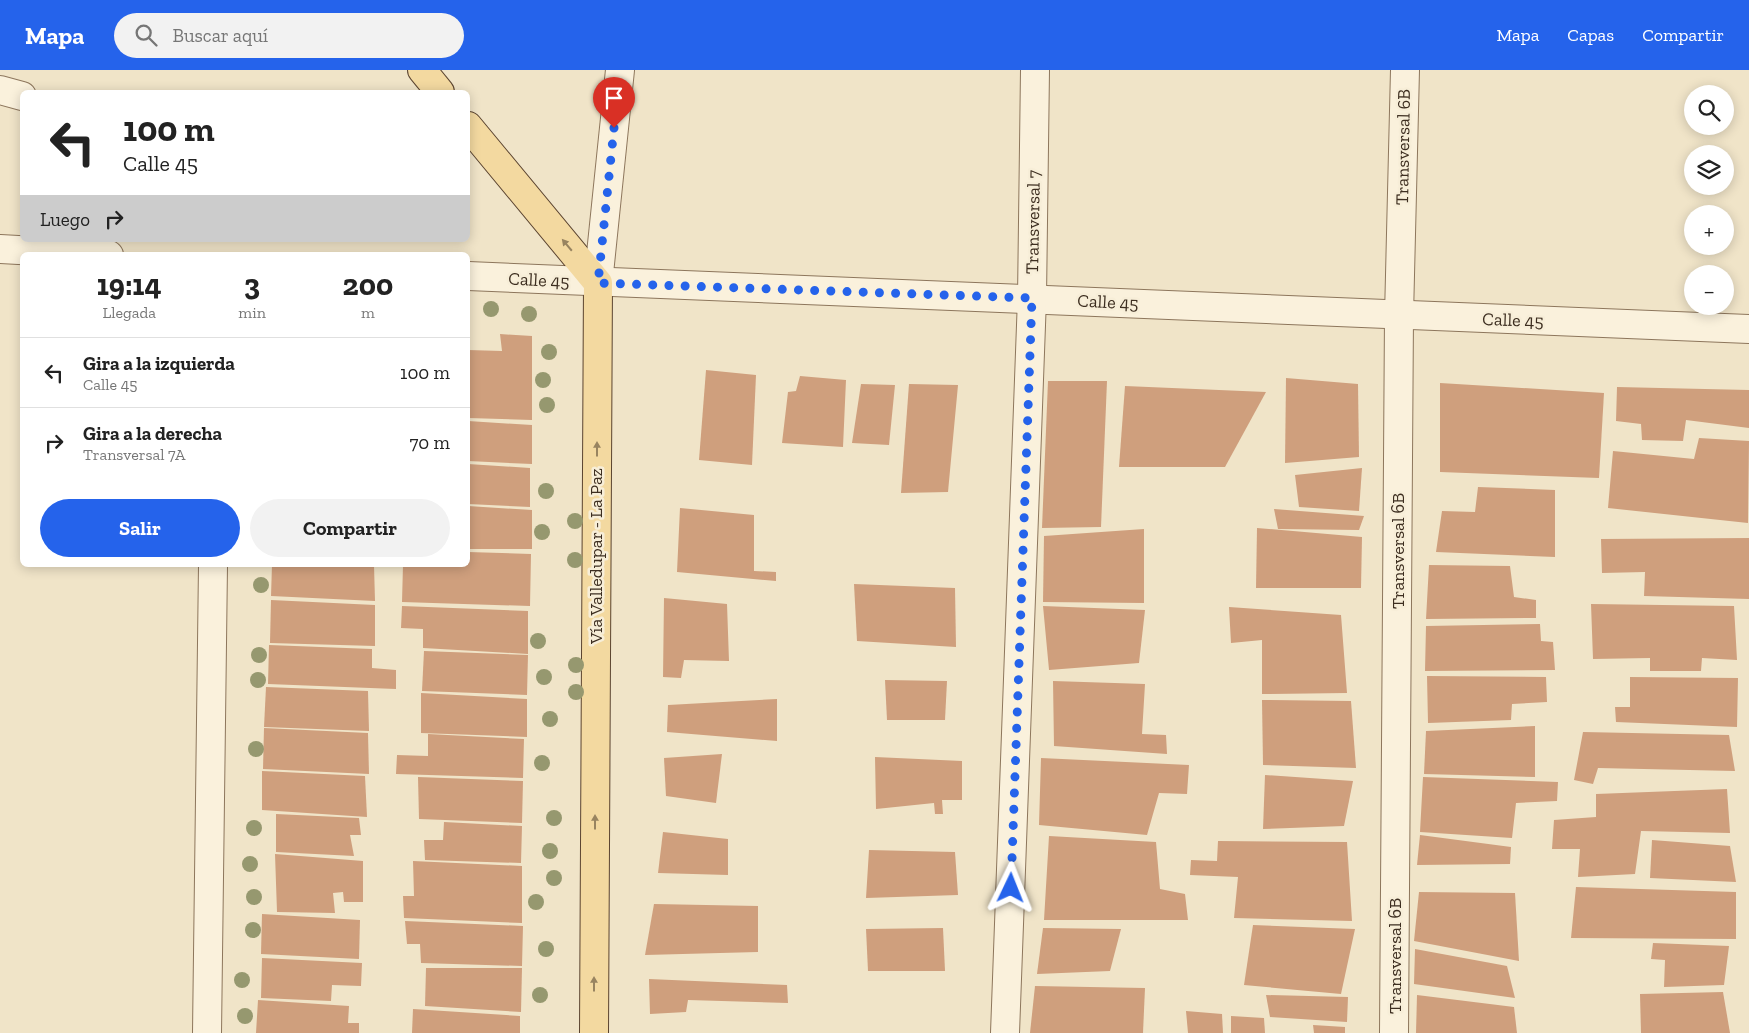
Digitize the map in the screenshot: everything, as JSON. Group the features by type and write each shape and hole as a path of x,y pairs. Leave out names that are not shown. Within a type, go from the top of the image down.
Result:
{"main road":[{"path":"422,70 438,90"},
{"path":"470,128 598,283"},
{"name":"Vía Valledupar - La Paz","path":"594,1033 598,283"}],"street":[{"path":"598,283 620,70"},
{"name":"Transversal 7","path":"1005,1033 1032,298 1035,70"},
{"name":"Transversal 6B","path":"1394,1033 1399,316 1405,70"},
{"path":"0,90 20,95"},
{"path":"0,249 54,252"},
{"name":"Calle 45","path":"470,276 598,283 1032,298 1399,316 1749,329"},
{"path":"208,1033 213,567"}],"building":[{"path":"500,334 532,336 532,420 470,418 470,350 502,351"},
{"path":"706,370 756,375 752,465 699,460"},
{"path":"800,376 846,380 843,447 782,443 788,392 796,391"},
{"path":"1286,378 1358,384 1359,457 1285,463"},
{"path":"1048,381 1107,381 1101,527 1042,528"},
{"path":"1440,383 1604,393 1599,478 1440,472"},
{"path":"861,384 895,385 889,445 852,443"},
{"path":"909,384 958,385 948,492 901,493"},
{"path":"1125,386 1266,392 1225,467 1119,467"},
{"path":"1617,387 1749,390 1749,428 1686,420 1683,441 1642,440 1641,424 1616,421"},
{"path":"470,421 532,425 532,464 470,461"},
{"path":"1699,438 1749,441 1748,523 1608,508 1613,451 1694,459"},
{"path":"470,464 530,468 530,507 470,504"},
{"path":"1362,468 1359,511 1299,507 1295,475"},
{"path":"1478,487 1555,490 1555,557 1436,552 1442,511 1475,512"},
{"path":"470,506 532,510 532,549 470,549"},
{"path":"680,508 754,515 754,571 776,572 776,581 677,572"},
{"path":"1274,509 1364,516 1359,530 1278,529"},
{"path":"1257,528 1362,537 1361,588 1256,588"},
{"path":"1144,529 1144,603 1043,602 1044,536"},
{"path":"1749,538 1749,599 1644,596 1645,572 1602,573 1601,539"},
{"path":"470,552 531,554 530,606 402,602 403,567 470,567"},
{"path":"1429,565 1510,566 1514,597 1536,600 1536,618 1426,619"},
{"path":"272,567 374,567 375,601 271,596"},
{"path":"854,584 955,588 956,647 857,641"},
{"path":"664,598 727,604 729,661 684,660 681,678 663,677"},
{"path":"271,600 375,605 375,646 270,643"},
{"path":"1591,604 1734,606 1737,660 1702,658 1701,671 1650,671 1650,658 1593,659"},
{"path":"402,606 528,611 528,654 423,648 423,629 401,628"},
{"path":"1043,606 1145,610 1139,663 1049,670"},
{"path":"1229,607 1341,615 1347,693 1262,694 1262,640 1231,643"},
{"path":"1540,624 1541,641 1553,642 1555,670 1425,671 1426,626"},
{"path":"269,645 372,649 372,668 396,670 396,689 268,684"},
{"path":"424,651 528,655 527,695 422,691"},
{"path":"1427,676 1546,677 1547,702 1512,704 1511,720 1428,723"},
{"path":"1630,677 1738,678 1737,727 1616,722 1615,707 1630,707"},
{"path":"885,680 947,681 945,720 887,720"},
{"path":"1053,681 1145,684 1142,734 1166,735 1167,754 1054,746"},
{"path":"266,687 368,691 369,731 264,727"},
{"path":"421,693 527,699 527,737 421,733"},
{"path":"777,699 777,741 667,732 668,705"},
{"path":"1262,700 1351,701 1356,768 1263,765"},
{"path":"1535,726 1535,777 1424,774 1426,731"},
{"path":"264,728 368,733 369,774 263,769"},
{"path":"1583,732 1729,735 1735,771 1598,768 1593,784 1574,780"},
{"path":"428,734 524,739 523,778 396,774 397,755 428,756"},
{"path":"722,754 716,803 666,796 664,758"},
{"path":"875,757 962,761 962,800 942,800 943,814 935,814 934,803 876,809"},
{"path":"1041,758 1189,765 1187,794 1159,793 1147,835 1039,825"},
{"path":"262,771 365,776 367,817 262,810"},
{"path":"1265,775 1353,781 1344,826 1263,829"},
{"path":"418,777 523,781 522,823 419,819"},
{"path":"1423,777 1558,782 1557,801 1516,803 1512,838 1420,832"},
{"path":"1727,789 1730,833 1641,831 1635,874 1578,877 1580,849 1552,849 1554,820 1596,817 1596,794"},
{"path":"276,814 359,818 361,835 350,835 354,856 276,852"},
{"path":"444,822 522,826 521,863 425,860 424,840 443,840"},
{"path":"663,832 728,839 728,875 658,873"},
{"path":"1420,835 1511,847 1510,864 1417,865"},
{"path":"1049,836 1156,842 1160,889 1185,894 1188,920 1044,920"},
{"path":"1652,840 1730,846 1736,882 1650,878"},
{"path":"1218,841 1347,842 1352,921 1234,918 1238,877 1190,875 1191,860 1217,861"},
{"path":"869,850 955,852 958,895 866,898"},
{"path":"275,854 363,861 363,902 344,902 343,892 333,893 335,913 277,912"},
{"path":"413,861 522,866 522,923 404,918 403,896 414,896"},
{"path":"1576,887 1736,892 1736,939 1571,938"},
{"path":"1419,892 1515,893 1519,961 1414,941"},
{"path":"654,904 758,906 758,952 645,955"},
{"path":"262,914 360,920 359,959 261,954"},
{"path":"405,921 523,926 522,966 421,963 420,944 407,944"},
{"path":"1253,925 1355,929 1341,994 1244,985"},
{"path":"943,928 945,971 868,971 866,929"},
{"path":"1043,928 1121,929 1110,971 1037,974"},
{"path":"1653,943 1729,946 1724,985 1664,987 1665,960 1651,959"},
{"path":"1415,949 1507,966 1515,998 1414,984"},
{"path":"262,958 362,963 361,986 332,985 331,1001 261,998"},
{"path":"426,968 522,968 521,1012 425,1006"},
{"path":"649,979 787,985 788,1003 688,1000 686,1012 650,1014"},
{"path":"1035,986 1145,988 1143,1033 1030,1033"},
{"path":"1723,992 1730,1033 1641,1033 1640,994"},
{"path":"1266,995 1348,997 1347,1022 1270,1017"},
{"path":"1417,995 1514,1007 1517,1033 1416,1033"},
{"path":"258,1000 349,1006 348,1023 359,1023 359,1033 256,1033"},
{"path":"413,1009 520,1016 520,1033 412,1033"},
{"path":"1186,1011 1222,1014 1223,1033 1188,1033"},
{"path":"1231,1016 1264,1018 1265,1033 1231,1033"},
{"path":"1313,1025 1345,1027 1345,1033 1314,1033"}],"route":[{"path":"614,128 598,283 1032,298 1011,888"}]}
